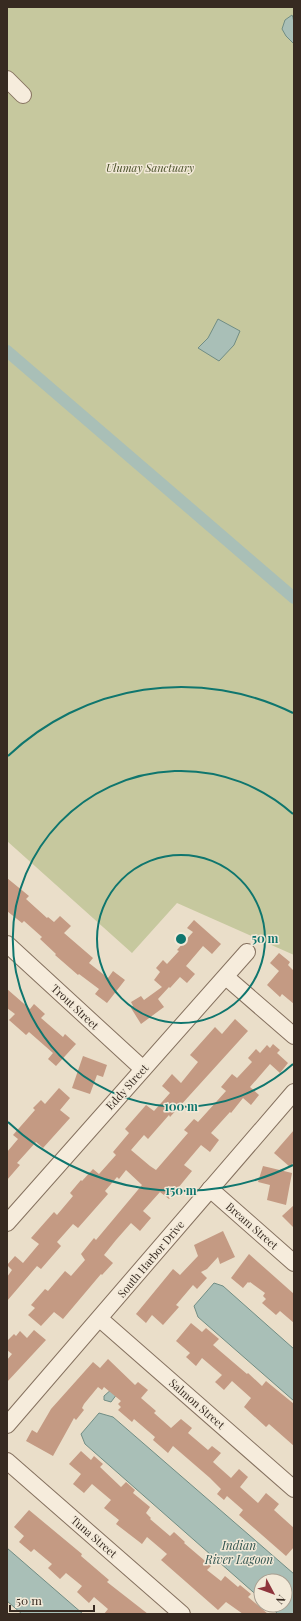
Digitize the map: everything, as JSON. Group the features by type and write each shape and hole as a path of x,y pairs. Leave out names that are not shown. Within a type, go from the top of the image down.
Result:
{"street":[{"path":"7,79 23,95"},
{"name":"Trout Street","path":"7,944 143,1069"},
{"name":"Eddy Street","path":"7,1223 247,952"},
{"path":"226,976 294,1036"},
{"name":"South Harbor Drive","path":"7,1425 100,1319 294,1092"},
{"name":"Bream Street","path":"210,1190 294,1262"},
{"name":"Salmon Street","path":"100,1319 294,1489"},
{"name":"Tuna Street","path":"7,1460 182,1614"}],"green space":[{"name":"Ulumay Sanctuary","path":"7,7 294,7 294,955 177,903 132,953 7,841"}],"water":[{"path":"292,15 294,25 294,44 286,36 282,29 285,20"},
{"path":"218,319 240,331 234,345 219,361 198,348 208,338"},
{"path":"214,1283 223,1286 294,1349 294,1401 198,1317 194,1306"},
{"path":"113,1388 117,1394 111,1402 104,1400 104,1396"},
{"name":"Indian River Lagoon","path":"99,1413 113,1417 293,1573 253,1573 253,1592 85,1444 81,1434"},
{"path":"7,1548 83,1614 22,1614 7,1601"},
{"name":"Indian River Lagoon","path":"293,1573 294,1614 277,1613 293,1613"}],"building":[{"path":"7,878 29,896 26,899 47,918 48,917 54,922 60,916 71,926 64,933 93,958 89,963 108,978 113,971 125,980 107,1003 95,994 99,989 79,974 78,975 55,955 56,954 40,939 42,937 24,921 22,923 7,911"},
{"path":"194,920 221,944 212,954 203,946 186,966 195,974 187,983 180,977 170,988 169,987 158,999 164,1007 141,1024 131,1008 133,1006 131,1002 141,996 144,1000 162,987 154,980 160,972 156,968 163,960 167,964 179,951 177,950 193,932 187,928"},
{"path":"279,953 290,962 288,965 294,971 294,1004 282,994 280,997 267,985 279,971 270,963"},
{"path":"7,989 30,1009 34,1004 45,1014 41,1018 63,1037 65,1034 76,1044 56,1066 48,1059 53,1053 29,1032 26,1035 9,1020 15,1014 7,1008"},
{"path":"235,1019 248,1031 170,1117 169,1115 148,1139 144,1135 131,1150 150,1166 156,1170 188,1133 184,1130 194,1119 198,1122 226,1091 221,1087 232,1074 237,1078 252,1062 248,1058 256,1049 260,1053 267,1045 270,1048 273,1044 280,1050 277,1053 288,1063 280,1073 270,1064 250,1087 259,1095 251,1105 243,1098 231,1113 230,1112 211,1133 219,1140 210,1152 201,1145 184,1165 192,1171 169,1199 160,1192 143,1211 151,1218 140,1231 131,1223 104,1255 113,1263 102,1275 101,1274 63,1319 54,1312 41,1326 28,1315 35,1308 31,1305 45,1289 48,1291 65,1271 71,1276 85,1260 81,1254 94,1238 96,1240 142,1185 126,1170 119,1179 117,1177 105,1191 108,1194 78,1228 73,1224 57,1242 61,1246 41,1269 37,1266 7,1301 7,1277 12,1270 7,1265 15,1256 23,1263 39,1244 31,1238 54,1212 57,1215 73,1196 70,1193 81,1180 82,1181 93,1169 99,1174 116,1155 113,1152 129,1133 125,1129 146,1105 154,1111 170,1093 162,1086 172,1074 181,1083 198,1062 190,1055 215,1027 222,1034"},
{"path":"83,1056 107,1065 103,1077 97,1075 90,1094 72,1088"},
{"path":"59,1088 70,1098 60,1110 70,1118 43,1148 36,1142 17,1163 20,1165 7,1180 7,1152 18,1139 13,1135 35,1110 33,1108 41,1100 45,1104"},
{"path":"294,1130 294,1162 290,1167 274,1153"},
{"path":"263,1166 292,1173 286,1205 267,1200 270,1185 258,1182"},
{"path":"294,1205 294,1228 282,1216"},
{"path":"223,1231 235,1257 220,1264 218,1257 207,1269 201,1272 207,1278 197,1289 193,1285 176,1305 179,1307 163,1325 152,1315 146,1323 136,1314 173,1269 180,1275 198,1256 194,1245"},
{"path":"249,1254 294,1294 294,1323 280,1311 276,1315 262,1303 266,1299 263,1296 265,1293 250,1282 248,1282 243,1288 231,1278"},
{"path":"191,1323 202,1332 206,1328 219,1339 213,1345 262,1386 266,1381 294,1404 294,1446 269,1424 266,1427 244,1407 251,1398 232,1381 224,1390 215,1382 222,1375 202,1358 196,1366 186,1357 190,1353 176,1341"},
{"path":"34,1330 46,1340 7,1382 7,1360 12,1354 7,1350 7,1341 14,1334 16,1336 20,1331 27,1338"},
{"path":"108,1359 135,1385 138,1382 148,1390 141,1398 156,1411 154,1413 171,1428 181,1419 192,1428 188,1433 208,1450 212,1446 221,1453 213,1462 231,1478 239,1469 248,1477 240,1487 258,1503 266,1493 279,1504 274,1510 294,1528 294,1547 286,1556 239,1515 243,1510 227,1496 224,1500 217,1494 221,1489 210,1478 173,1446 168,1453 153,1440 155,1437 134,1419 132,1422 118,1410 121,1407 118,1404 121,1401 104,1387 102,1390 98,1387 84,1404 82,1408 84,1410 76,1420 74,1418 53,1456 26,1441 32,1430 37,1433 51,1409 93,1362 100,1368"},
{"path":"81,1451 91,1460 94,1456 103,1464 100,1467 121,1487 126,1482 135,1490 133,1493 150,1507 146,1513 151,1518 150,1519 170,1536 174,1532 185,1542 184,1543 211,1566 207,1570 221,1581 225,1576 238,1587 240,1585 251,1594 248,1597 253,1601 253,1613 268,1614 243,1614 226,1602 218,1610 161,1560 167,1554 147,1537 142,1544 116,1524 119,1520 104,1508 111,1500 92,1484 84,1493 73,1484 81,1474 69,1464"},
{"path":"29,1510 82,1554 81,1556 109,1580 107,1582 148,1614 104,1614 108,1609 94,1597 89,1603 77,1592 82,1586 66,1573 60,1579 48,1568 52,1564 34,1549 31,1552 19,1542 24,1536 14,1527"}],"waterway":[{"path":"7,351 294,598"}]}
